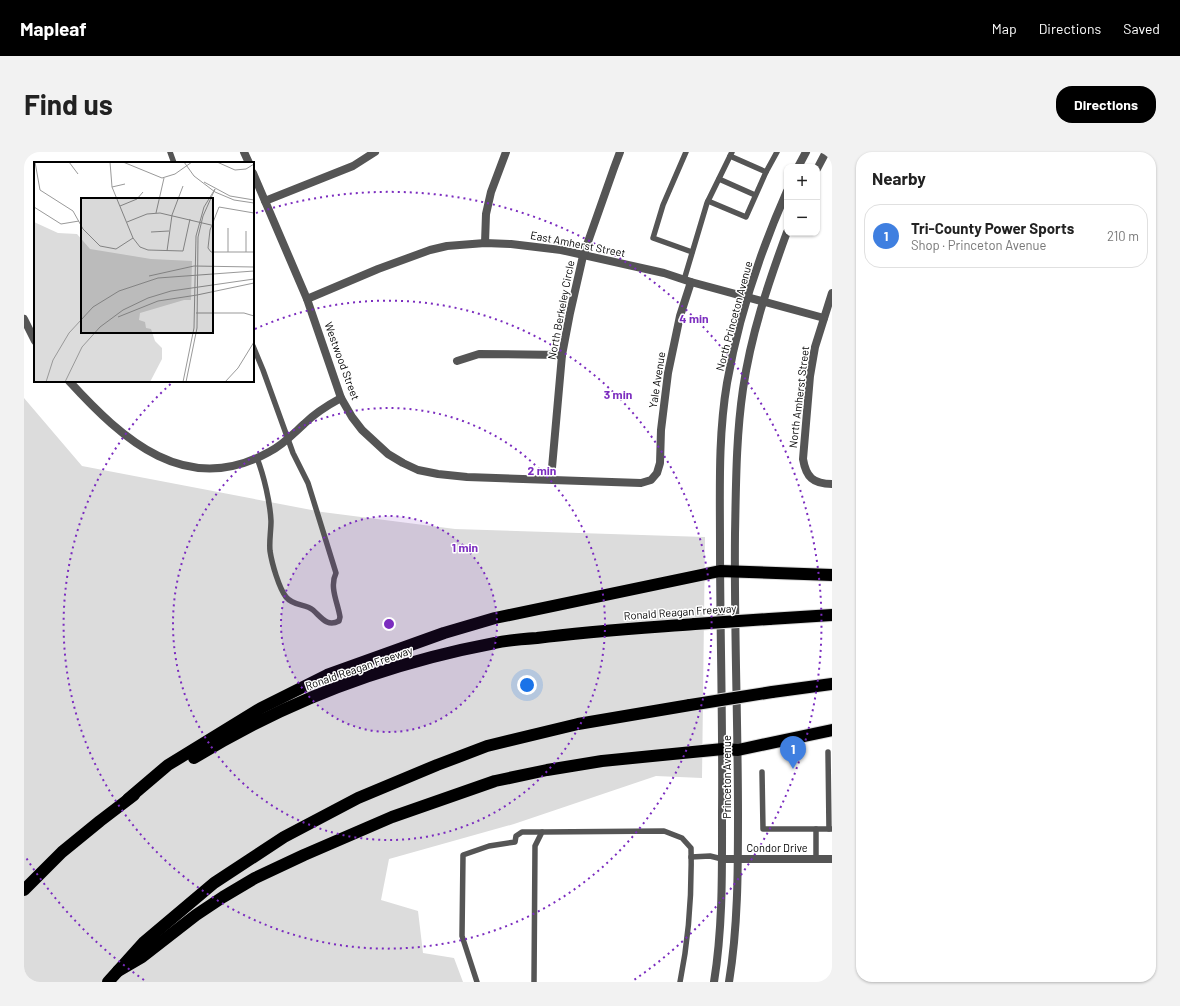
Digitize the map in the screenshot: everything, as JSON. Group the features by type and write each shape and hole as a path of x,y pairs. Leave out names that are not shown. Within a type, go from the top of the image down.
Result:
{"highway":[{"path":"128,799 168,765 261,708 327,675 444,633 495,618 720,571 763,574 832,575"},
{"name":"Ronald Reagan Freeway","path":"24,890 62,852 128,799 202,753 259,722 297,704 367,677 424,659 496,643 573,633 832,616"},
{"path":"108,982 144,942 214,883 284,837 358,798 437,765 487,746 578,724 772,692 832,684"},
{"path":"118,971 142,957 196,915 255,878 392,817 495,782 547,770 602,761 722,749 738,750 832,730"}],"street":[{"path":"244,152 249,162"},
{"path":"265,201 353,166 375,152"},
{"path":"485,243 486,214 491,192 506,152"},
{"name":"North Berkeley Circle","path":"552,479 562,355 570,313 583,256 620,152"},
{"path":"800,164 806,152"},
{"path":"820,164 826,152"},
{"name":"Westwood Street","path":"254,175 307,299 341,398 352,417 362,430 388,454 403,464 418,470 438,474 640,483 651,480"},
{"name":"North Princeton Avenue","path":"720,571 720,479 722,432 728,376 748,297 765,246 784,198"},
{"path":"735,571 736,465 743,389 762,301 786,236"},
{"name":"East Amherst Street","path":"307,299 378,269 430,250 447,246 485,243 535,246 561,250 664,273 687,281 824,318"},
{"name":"Yale Avenue","path":"651,480 657,473 660,463 662,422 668,373 687,281"},
{"name":"North Amherst Street","path":"832,293 815,347 810,376 803,459 805,471 812,479 823,484 832,484"},
{"path":"24,319 34,339"},
{"path":"457,361 479,354 562,355"},
{"path":"70,382 118,430 140,447 157,457 174,464 193,468 222,468 242,464 270,452 288,439 325,407 341,398"},
{"name":"Princeton Avenue","path":"714,982 719,950 722,902 720,571"},
{"name":"Princeton Avenue","path":"729,982 734,952 738,859 735,571"},
{"name":"Condor Drive","path":"722,859 832,859"}],"lane":[{"path":"170,152 174,162"},
{"path":"686,152 663,205 653,238 692,252"},
{"path":"708,201 746,217 755,195 777,152"},
{"path":"687,281 692,252 708,201 731,154 766,172"},
{"path":"719,179 755,195"},
{"path":"254,348 293,454 308,483 336,573 333,584 340,617 339,621 330,624 310,607 293,603 286,598 279,582 270,551 271,520 262,473 257,458"},
{"path":"762,772 763,829 830,829 828,752"},
{"path":"816,829 816,859"},
{"path":"477,982 462,936 463,855 489,846 515,842 516,836 522,832 664,831 682,838 691,848 689,929 680,982"},
{"path":"534,982 536,846 542,832"},
{"path":"691,857 710,856 722,859"}],"shaded area":[{"path":"24,398 82,466 322,512 455,529 705,537 702,778 656,776 514,824 389,859 381,900 418,911 423,953 454,958 463,982 24,982"}],"place":[{"name":"Tri-County Power Sports","path":"793,769"}]}
